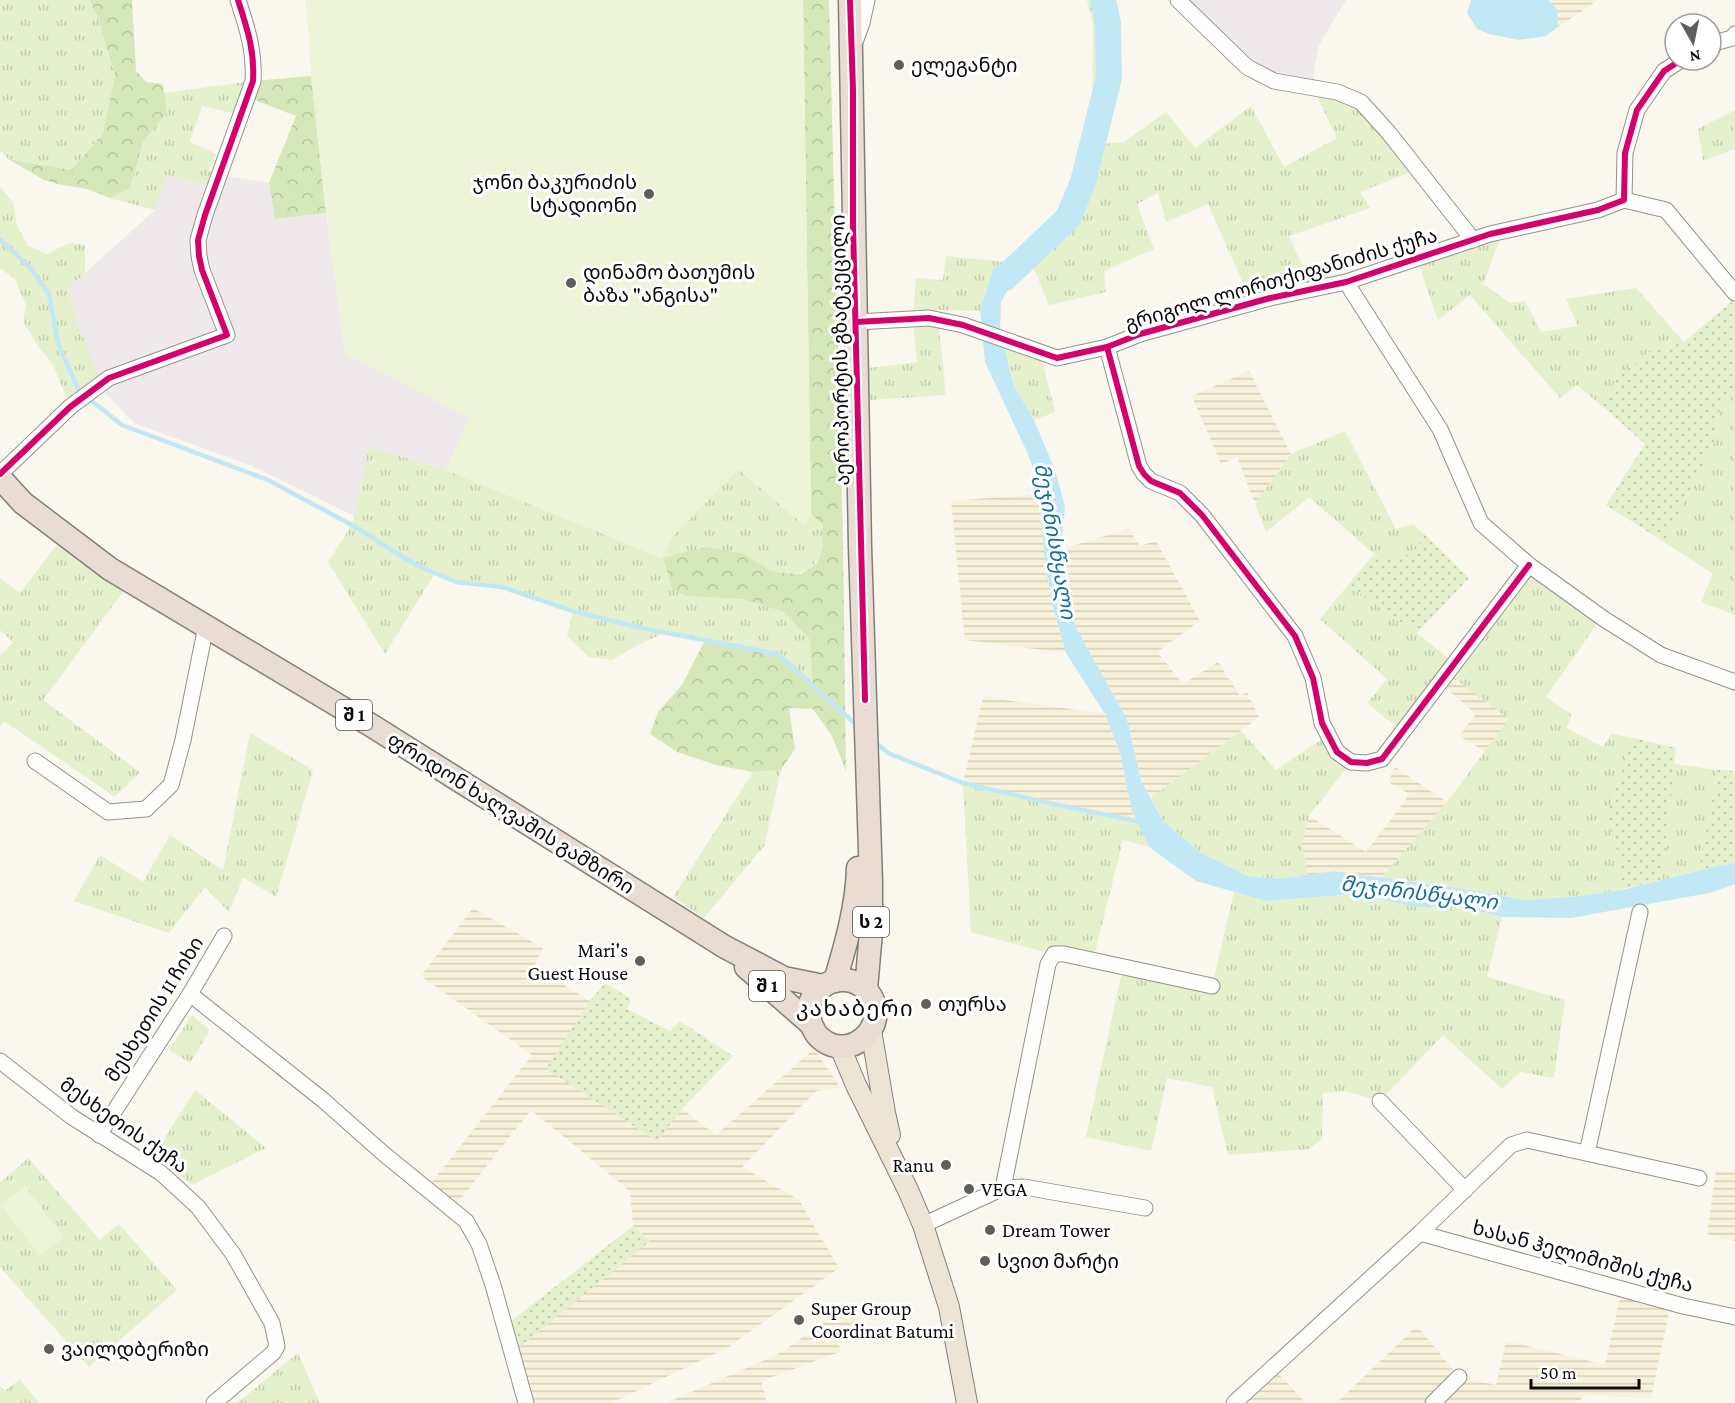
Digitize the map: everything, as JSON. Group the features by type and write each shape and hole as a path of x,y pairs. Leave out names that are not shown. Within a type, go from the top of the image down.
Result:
{"highway":[{"name":"აეროპორტის გზატკეცილი","path":"839,0 842,277 850,544 871,932 866,989"},
{"name":"აეროპორტის გზატკეცილი","path":"850,0 860,548 859,699"},
{"name":"ფრიდონ ხალვაშის გამზირი","path":"0,478 23,503 110,569 369,724 725,947"},
{"name":"აეროპორტის გზატკეცილი","path":"829,983 850,925 858,880 861,752"},
{"name":"შ 1","path":"725,947 784,978 829,983"},
{"name":"შ 1","path":"725,947 810,1024"},
{"path":"846,980 866,989 876,1009 871,1030 863,1039 852,1045 840,1047 817,1036 810,1024 809,1010 813,996 829,983 846,980"}],"main road":[{"path":"871,1030 885,1113 900,1173"},
{"path":"840,1047 923,1225 949,1307 967,1403"}],"street":[{"path":"0,474 70,407 98,384 227,335 202,270 198,240 253,81 253,52 238,0"},
{"path":"851,53 867,0"},
{"name":"გრიგოლ ლორთქიფანიძის ქუჩა","path":"1178,0 1247,67 1274,81 1337,92 1361,102 1389,133 1473,240"},
{"path":"1663,72 1637,110 1625,153 1624,200 1666,210 1735,293"},
{"name":"გრიგოლ ლორთქიფანიძის ქუჩა","path":"856,322 929,318 963,325 1057,358 1107,347 1140,334 1269,298 1346,282 1490,234 1598,210 1624,200"},
{"name":"გრიგოლ ლორთქიფანიძის ქუჩა","path":"1346,282 1440,429 1481,523 1529,565 1601,618 1661,655 1735,682"},
{"name":"გრიგოლ ლორთქიფანიძის ქუჩა","path":"1107,347 1143,474 1151,481 1180,493 1202,515 1295,636 1312,678 1322,723 1337,752 1351,762 1367,763 1382,759 1529,565"},
{"path":"35,761 108,812 146,808 171,785 183,740 206,626"},
{"path":"1587,1153 1640,912"},
{"name":"მესხეთის II ჩიხი","path":"99,1135 190,994 224,936"},
{"path":"1004,1188 1048,964 1054,954 1064,954 1212,987"},
{"path":"190,994 323,1100 384,1154 466,1221 479,1244 493,1285 526,1403"},
{"name":"მესხეთის ქუჩა","path":"0,1060 72,1117 161,1173 198,1207 233,1254 272,1323 277,1346 273,1353 214,1403"},
{"path":"1380,1101 1465,1190"},
{"name":"ხასან ჰელიმიშის ქუჩა","path":"1234,1403 1420,1233 1511,1145 1527,1140 1699,1178"},
{"path":"923,1225 1004,1188 1024,1187 1145,1208"},
{"name":"ხასან ჰელიმიშის ქუჩა","path":"1420,1233 1683,1306 1735,1317"},
{"path":"1433,1403 1459,1377"}],"shaded area":[{"path":"1178,0 1346,0 1319,45 1313,88 1274,81"},
{"path":"1548,0 1598,0 1558,27 1557,10"},
{"path":"165,175 215,188 219,175 269,183 275,219 326,213 345,353 469,418 446,470 369,447 354,516 252,466 134,423 103,391 67,289 155,210"},
{"path":"1249,371 1291,454 1255,504 1237,457 1221,464 1192,396"},
{"path":"1039,494 1046,570 1053,607 1066,653 965,640 951,501"},
{"path":"1129,529 1140,546 1156,541 1200,621 1157,652 1183,684 1218,662 1240,696 1247,692 1259,717 1151,798 1141,781 1127,719 1076,628 1061,549"},
{"path":"1448,673 1510,719 1486,752 1459,736 1476,714 1440,683"},
{"path":"983,697 1105,714 1120,753 1132,811 1137,821 963,783"},
{"path":"1395,767 1447,802 1381,878 1334,871 1308,875 1302,845 1309,816 1366,852 1410,794 1388,782"},
{"path":"473,908 543,948 534,967 590,1001 547,1069 656,1140 682,1109 716,1135 814,1049 841,1088 816,1091 742,1167 799,1200 839,1268 727,1348 611,1403 533,1403 517,1349 650,1240 633,1226 630,1191 531,1110 455,1206 429,1186 532,1055 421,976"},
{"path":"1716,1171 1735,1172 1735,1241 1707,1234"},
{"path":"1621,1293 1670,1307 1651,1398 1585,1395 1577,1403 1336,1403 1417,1326 1459,1377 1496,1385 1506,1341 1605,1365"},
{"path":"853,1303 862,1325 834,1336 842,1351 761,1381 767,1403 666,1403 777,1355"},
{"path":"1274,1369 1306,1403 1237,1403"}],"green space":[{"path":"0,0 89,0 96,13 115,74 103,134 71,170 8,159 0,150"},
{"path":"89,0 132,0 136,71 146,82 163,84 167,113 143,142 130,188 110,198 87,189 44,180 8,159 71,170 103,134 115,74 96,13"},
{"name":"დინამო ბათუმის ბაზა \"ანგისა\"","path":"305,0 803,0 811,514 804,525 738,469 672,537 663,558 446,470 469,418 345,353 320,157"},
{"path":"803,0 829,0 843,540 846,771 832,736 813,709 789,708 795,749 781,770 753,772 716,765 677,752 650,734 658,712 682,685 705,640 778,654 812,685 810,640 784,612 742,599 685,596 673,589 663,558 706,547 745,554 769,570 801,574 817,563 823,547 822,524 811,514"},
{"path":"1087,0 1103,0 1108,24 1109,77 1092,145 1093,24"},
{"path":"311,76 326,213 275,219 269,183 296,116 247,97 253,81"},
{"path":"253,81 241,115 202,106 190,142 216,154 209,171 219,175 215,188 166,175 155,210 110,198 130,187 143,142 167,113 164,93"},
{"path":"1313,88 1361,102 1418,169 1360,192 1370,208 1289,236 1313,289 1252,303 1208,204 1166,222 1158,193 1137,204 1154,249 1104,271 1106,292 1049,305 1025,247 1068,218 1083,182 1092,145 1124,142 1166,112 1195,148 1251,106 1284,167 1337,138"},
{"path":"1735,110 1735,149 1703,161 1698,129"},
{"path":"0,187 13,202 17,226 28,246 47,254 69,243 85,245 85,273 67,289 99,378 69,403 52,363 40,349 23,321 26,305 15,279 0,268"},
{"path":"1503,231 1483,284 1510,303 1525,301 1541,332 1578,326 1566,299 1636,288 1684,342 1648,353 1617,378 1602,406 1577,385 1560,398 1470,295 1438,320 1417,259"},
{"path":"946,256 1004,262 993,269 980,311 937,310 946,395 870,400 868,368 917,362 913,319 916,278 943,280"},
{"path":"1735,299 1735,391 1720,409 1714,443 1664,542 1606,505 1645,444 1602,406 1617,378 1648,353 1684,342"},
{"path":"1000,328 1021,345 1040,352 1055,412 1034,420 1013,384"},
{"path":"1735,391 1735,615 1701,602 1713,574 1664,542 1714,443 1720,409"},
{"path":"1345,431 1396,529 1413,524 1424,534 1417,548 1401,559 1374,554 1309,497 1266,532 1255,504 1291,454"},
{"path":"369,447 446,470 662,558 672,537 738,469 804,525 811,514 822,523 823,542 819,556 815,563 802,572 786,574 766,569 745,554 685,596 742,599 784,612 810,640 812,686 778,654 666,632 612,660 589,657 567,636 573,611 502,587 456,582 435,573 385,654 328,562 352,525"},
{"path":"1424,534 1469,578 1417,633 1348,585 1374,554 1401,559 1417,548"},
{"path":"61,539 126,588 43,700 140,772 115,797 4,721 0,727 0,656 13,642 0,630 0,578 20,593"},
{"path":"1529,565 1601,618 1546,697 1572,715 1566,728 1603,747 1611,734 1633,738 1606,818 1615,840 1622,890 1529,900 1381,878 1447,802 1509,719 1448,673 1403,732 1367,703 1387,679 1320,619 1348,585 1417,633 1455,664"},
{"path":"1241,731 1276,770 1328,735 1351,762 1309,816 1302,845 1308,875 1278,879 1248,876 1201,853 1163,821 1151,798"},
{"path":"250,733 313,770 276,897 243,877 229,912 205,887 169,933 74,901 100,855 143,882 170,835 223,870"},
{"path":"1633,738 1676,748 1662,880 1622,889 1615,840 1606,818"},
{"path":"1674,764 1718,770 1699,870 1662,880"},
{"path":"781,770 764,846 704,918 673,897 753,772"},
{"path":"1718,770 1735,771 1735,863 1699,870"},
{"path":"963,783 1137,821 1149,847 1123,840 1093,960 1045,952 971,932"},
{"path":"1234,892 1266,901 1356,894 1414,907 1462,907 1502,917 1487,977 1565,1000 1554,1078 1520,1072 1502,1089 1443,1035 1380,1101 1344,1091 1323,1093 1322,1139 1309,1149 1228,1155 1212,1087 1167,1078 1151,1151 1086,1137 1123,967 1212,986"},
{"path":"605,983 631,999 627,1009 670,1031 680,1021 733,1056 682,1109 657,1141 546,1069 590,1001"},
{"path":"192,1015 210,1030 190,1063 169,1050"},
{"path":"195,1090 266,1148 192,1185 154,1155"},
{"path":"28,1158 100,1240 119,1224 177,1290 89,1367 0,1267 0,1183"},
{"path":"25,1186 64,1237 40,1256 0,1205"},
{"path":"633,1226 650,1241 517,1349 510,1322"},
{"path":"298,1353 320,1403 237,1403"},
{"path":"20,1379 39,1403 0,1403 0,1386 5,1391"}],"water":[{"path":"1471,0 1548,0 1557,9 1558,27 1546,36 1519,40 1489,34 1477,29 1467,13"},
{"path":"1025,247 1032,262 1016,276 1001,302 1000,328 1013,384 1034,420 1055,470 1065,507 1061,549 1076,628 1127,719 1141,781 1163,821 1201,853 1248,876 1278,879 1334,871 1528,900 1622,890 1735,863 1735,884 1709,893 1571,918 1502,917 1463,907 1414,907 1356,894 1266,901 1196,881 1149,847 1132,811 1120,753 1105,714 1066,653 1053,607 1046,570 1037,479 1027,452 985,362 980,311 993,269"}],"waterway":[{"name":"მეჯინისწყალი","path":"1005,278 1068,218 1083,182 1109,77 1108,24 1103,0"},
{"path":"0,239 31,269 49,294 58,343 79,391 122,425 268,480 352,525 416,565 456,582 502,587 573,611 641,628 778,654 859,727"},
{"path":"874,741 888,753 963,783 1142,822"}],"cycle path":[{"path":"0,474 70,407 109,378 227,335 202,270 198,240 253,81 252,50 238,0"},
{"path":"850,0 853,90 853,226 865,700"},
{"path":"856,322 929,318 963,325 1057,358 1107,347 1140,334 1270,298 1346,282 1490,234 1598,210 1624,200 1625,153 1637,110 1663,72"},
{"path":"1107,347 1139,466 1151,481 1180,493 1202,515 1295,636 1313,678 1322,723 1337,752 1351,762 1367,763 1382,759 1529,565"}],"place":[{"name":"ელეგანტი","path":"899,65"},
{"name":"ჯონი ბაკურიძის სტადიონი","path":"649,194"},
{"name":"დინამო ბათუმის ბაზა \"ანგისა\"","path":"571,283"},
{"name":"Mari's Guest House","path":"640,961"},
{"name":"თურსა","path":"926,1004"},
{"name":"Ranu","path":"946,1165"},
{"name":"VEGA","path":"969,1189"},
{"name":"Dream Tower","path":"990,1230"},
{"name":"სვით მარტი","path":"985,1261"},
{"name":"Super Group Coordinat Batumi","path":"799,1320"},
{"name":"ვაილდბერიზი","path":"49,1349"}],"district":[{"name":"კახაბერი","path":"855,1008"}]}
